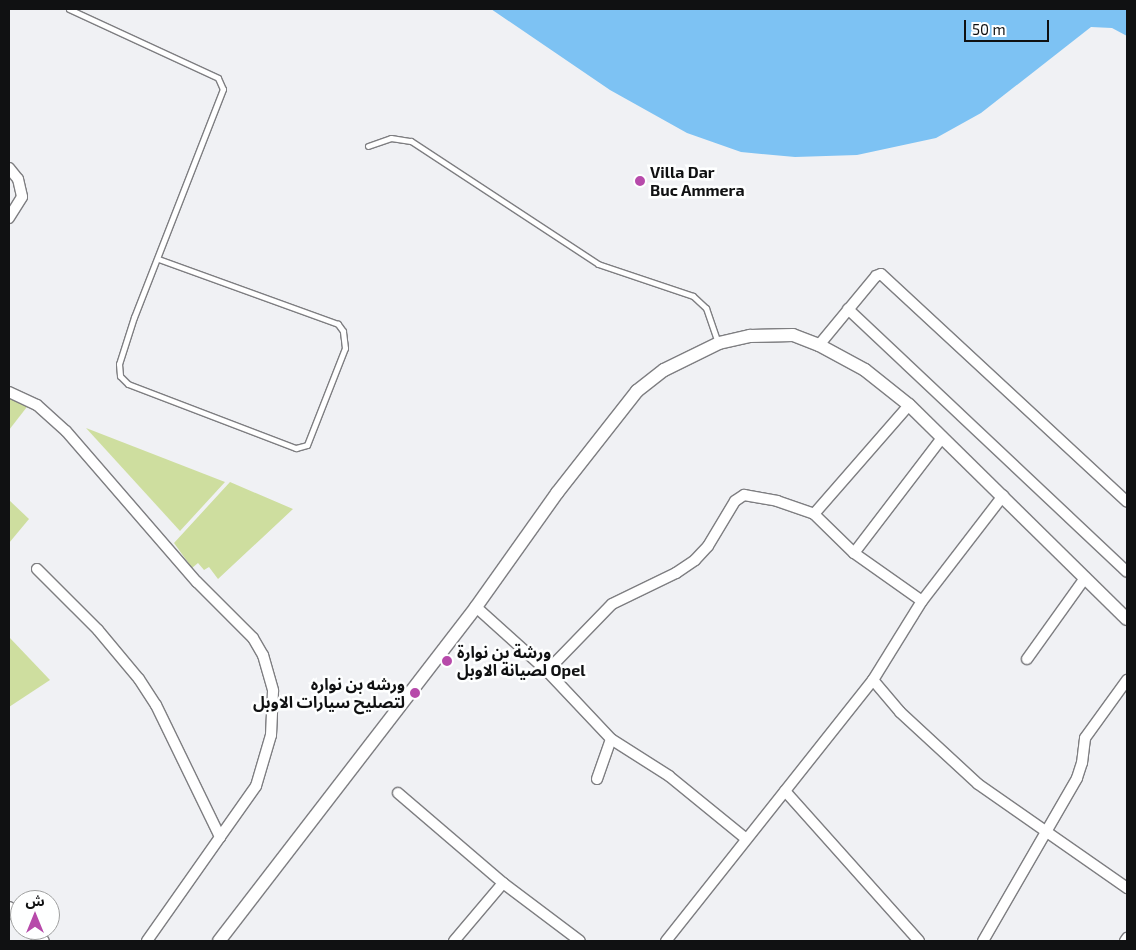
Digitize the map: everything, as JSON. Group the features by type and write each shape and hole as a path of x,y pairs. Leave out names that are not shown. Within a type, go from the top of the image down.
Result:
{"street":[{"path":"9,168 18,179 22,197 9,218"},
{"path":"820,345 876,276 885,276 1127,502"},
{"path":"848,309 1127,572"},
{"path":"219,941 476,607 557,493 637,391 664,370 718,343 750,336 793,335 820,345 865,370 909,405 1127,619"},
{"path":"9,392 38,405 66,430 197,582 253,638 263,655 273,691 271,735 256,786 147,941"},
{"path":"814,514 909,405"},
{"path":"854,553 942,438"},
{"path":"666,941 745,838 873,680 922,601 1003,496"},
{"path":"546,671 612,604 676,573 695,560 708,546 739,498 759,497 814,514 854,553 922,601"},
{"path":"37,569 98,630 139,679 156,705 220,837"},
{"path":"1027,659 1085,578"},
{"path":"476,607 546,671 611,739 669,776 745,838"},
{"path":"873,680 937,748 978,784 1127,888"},
{"path":"983,941 1048,832 1080,771 1085,738 1127,680"},
{"path":"597,779 611,739"},
{"path":"785,791 919,941"},
{"path":"398,793 503,882 580,941"},
{"path":"454,941 503,882"},
{"path":"1124,941 1127,938"}],"lane":[{"path":"69,9 170,54 218,78 222,83 222,94 158,259 119,364 123,381 296,448 307,445 345,348 343,331 338,324 158,259"},
{"path":"368,146 391,138 411,141 598,264 693,296 706,308 718,343"}],"green space":[{"path":"9,395 30,403 9,430"},
{"path":"86,428 225,482 180,531"},
{"path":"230,482 293,509 218,579 209,567 204,570 198,563 192,568 174,543"},
{"path":"9,500 29,519 9,543"},
{"path":"9,637 50,680 9,707"}],"water":[{"path":"491,9 1127,9 1127,36 1112,28 1091,27 981,113 936,138 857,155 795,157 741,152 687,133 610,90"}],"place":[{"name":"Villa Dar Buc Ammera","path":"640,181"},
{"name":"ورشة بن نوارة لصيانة الاوبل Opel","path":"447,661"},
{"name":"ورشه بن نواره لتصليح سيارات الاوبل","path":"415,693"}]}
